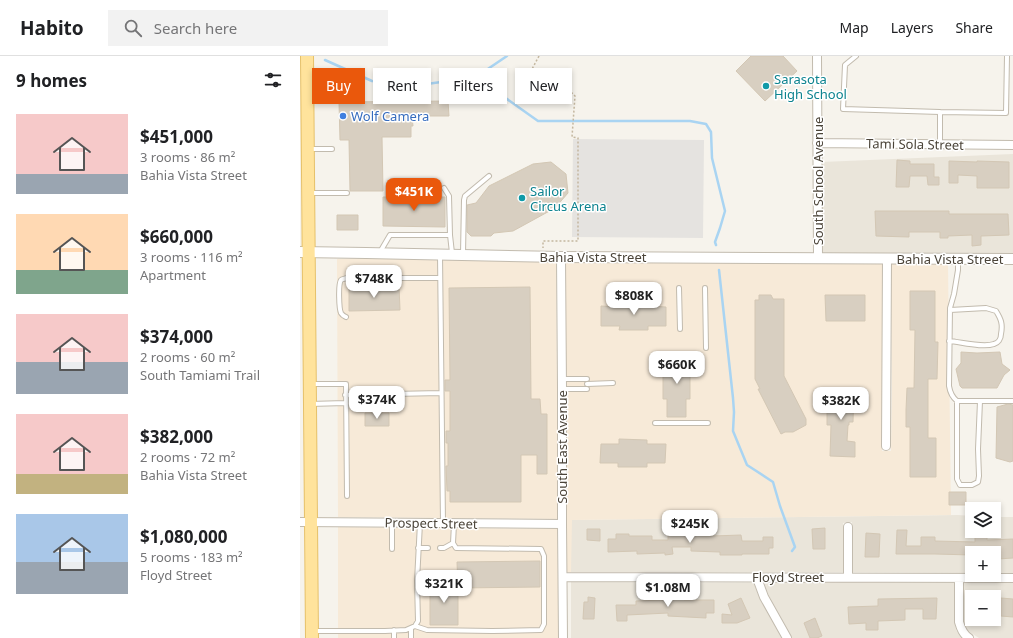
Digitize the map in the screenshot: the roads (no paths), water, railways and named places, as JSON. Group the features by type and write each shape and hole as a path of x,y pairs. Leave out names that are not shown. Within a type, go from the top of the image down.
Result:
{"main road":[{"path":"307,56 304,122 308,149 308,193 304,252 310,404 306,522 312,635"}],"street":[{"name":"South School Avenue","path":"817,56 818,258"},
{"name":"Tami Sola Street","path":"817,143 1013,145"},
{"name":"Bahia Vista Street","path":"304,252 560,257 1013,259"},
{"name":"South East Avenue","path":"560,257 563,638"},
{"name":"Bahia Vista Street","path":"886,446 887,258"},
{"name":"Prospect Street","path":"306,522 562,524"},
{"path":"848,527 848,577"},
{"name":"Floyd Street","path":"563,577 1013,578"},
{"path":"757,578 764,597 787,638"},
{"path":"959,578 959,622 961,629 969,638"}],"lane":[{"path":"856,56 845,65 843,109 1006,113 1007,56"},
{"path":"940,112 940,144"},
{"path":"308,149 332,149"},
{"path":"463,255 465,196 489,176"},
{"path":"444,188 449,196 452,254"},
{"path":"308,193 347,193"},
{"path":"379,253 390,235 450,235"},
{"path":"440,254 442,523"},
{"path":"958,259 958,270 950,310 949,386 953,397 957,401 957,479 960,485 972,485 978,482 980,401"},
{"path":"346,317 340,312 339,286 342,279 440,278"},
{"path":"679,288 680,329"},
{"path":"705,288 706,348"},
{"path":"949,341 984,345 995,344 1001,339 1002,328 1001,318 996,311 986,308 950,310"},
{"path":"562,379 613,383"},
{"path":"310,384 346,384 347,496"},
{"path":"562,389 587,389"},
{"path":"345,395 441,393"},
{"path":"957,401 1013,401"},
{"path":"310,404 345,403"},
{"path":"655,424 708,424"},
{"path":"392,523 392,549"},
{"path":"312,635 406,630 413,627 418,621 417,581 420,523"},
{"path":"413,627 427,630 532,631 541,630 544,624 544,556 541,549 456,548 452,543 454,524"},
{"path":"440,548 444,548 452,543"},
{"path":"418,548 428,548"},
{"path":"411,638 413,627"},
{"path":"394,630 394,638"}],"waterway":[{"path":"325,60 372,81 420,85 476,77 507,56"},
{"path":"507,99 538,121 690,121 706,124 711,132 712,158 725,211 715,242 716,245"},
{"path":"719,270 733,398 733,431 747,465 773,482 795,547 792,551"}],"place":[{"name":"Sarasota High School","path":"766,86"},
{"name":"Wolf Camera","path":"343,116"},
{"name":"Sailor Circus Arena","path":"522,198"}]}
